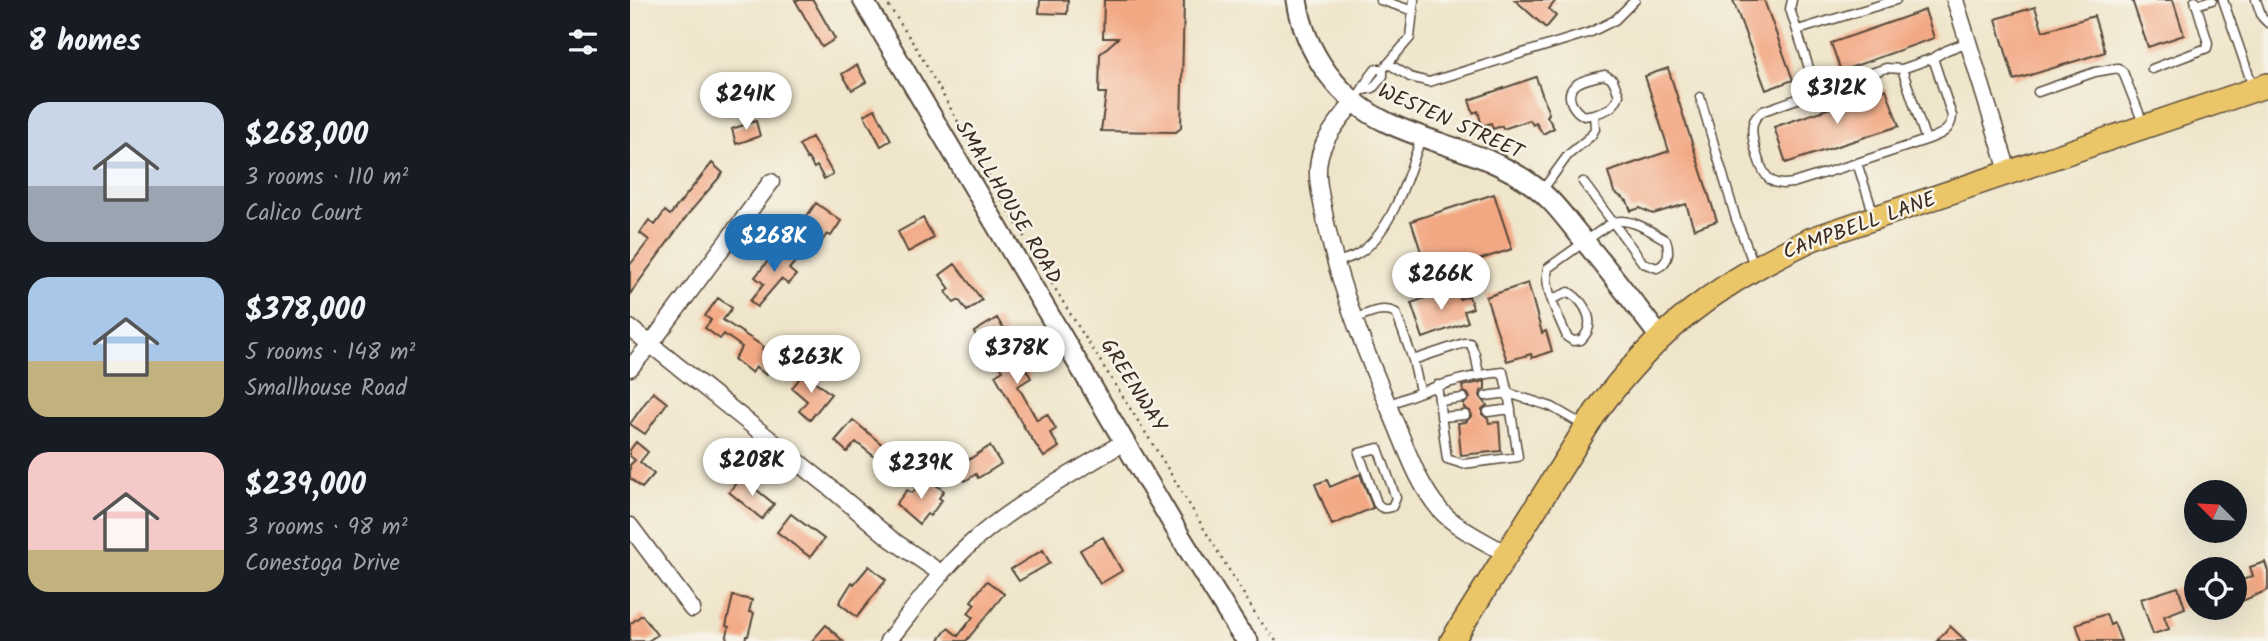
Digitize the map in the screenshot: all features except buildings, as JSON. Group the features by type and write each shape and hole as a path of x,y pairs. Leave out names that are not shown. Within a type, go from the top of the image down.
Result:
{"main road":[{"name":"CAMPBELL LANE","path":"1452,641 1615,387 1660,337 1708,298 1755,267 1812,239 2261,87"}],"street":[{"name":"SMALLHOUSE ROAD","path":"863,0 1207,582 1248,641"},
{"name":"WESTEN STREET","path":"1297,0 1301,22 1314,53 1328,75 1358,95 1390,124 1500,165 1541,192 1586,242 1660,337"},
{"path":"1955,0 2008,171"},
{"path":"1358,95 1330,135 1319,159 1319,188 1327,234 1354,319 1388,405 1429,496 1456,524 1506,554"},
{"path":"630,368 771,182"},
{"path":"630,328 891,539 942,575"},
{"path":"888,641 969,545 991,527 1125,441"},
{"path":"630,526 692,609"}],"lane":[{"path":"1380,0 1413,11"},
{"path":"1358,95 1373,88 1383,76 1386,66 1410,38 1414,0"},
{"path":"1386,66 1429,82 1591,32 1615,20 1635,0"},
{"path":"1792,0 1790,9 1809,68"},
{"path":"1798,30 1896,0"},
{"path":"2152,69 2207,48 2208,43 2195,3 2212,0"},
{"path":"2224,0 2261,87"},
{"path":"2256,0 2262,17 2268,23"},
{"path":"1933,58 1952,116 1949,129 1926,140 1857,163 1782,184 1765,176 1752,136 1756,117 1763,111 1886,68 1902,69 1968,43"},
{"path":"2038,92 2095,72 2118,68 2123,72 2144,126"},
{"path":"1902,69 1926,140"},
{"path":"1605,75 1613,80 1619,95 1610,110 1594,114 1584,116 1579,113 1573,107 1570,94 1574,85 1581,81 1605,75"},
{"path":"1700,97 1735,219 1755,267"},
{"path":"1541,192 1568,155 1591,136 1595,129 1594,114"},
{"path":"1336,263 1357,254 1382,228 1395,206 1422,136"},
{"path":"1857,163 1874,218"},
{"path":"1552,299 1569,292 1584,306 1590,316 1590,326 1581,340 1573,341 1567,337 1552,299 1546,276 1548,268 1612,223 1625,221 1648,230 1666,240 1669,249 1665,262 1657,268 1643,263 1612,223 1583,182"},
{"path":"1354,319 1378,310 1393,311 1413,360 1420,391"},
{"path":"1413,360 1470,343 1479,374"},
{"path":"1388,405 1437,385 1479,374 1503,372 1518,457 1463,464 1447,459 1437,385"},
{"path":"1486,396 1508,393 1552,407 1587,427"},
{"path":"1439,401 1463,398"},
{"path":"1488,412 1511,409"},
{"path":"1441,417 1465,415"},
{"path":"1378,448 1396,498 1392,507 1386,509 1377,503 1359,453 1378,448"}],"path":[{"name":"GREENWAY","path":"885,0 917,49 977,158 1066,307 1258,618 1276,641"}]}
